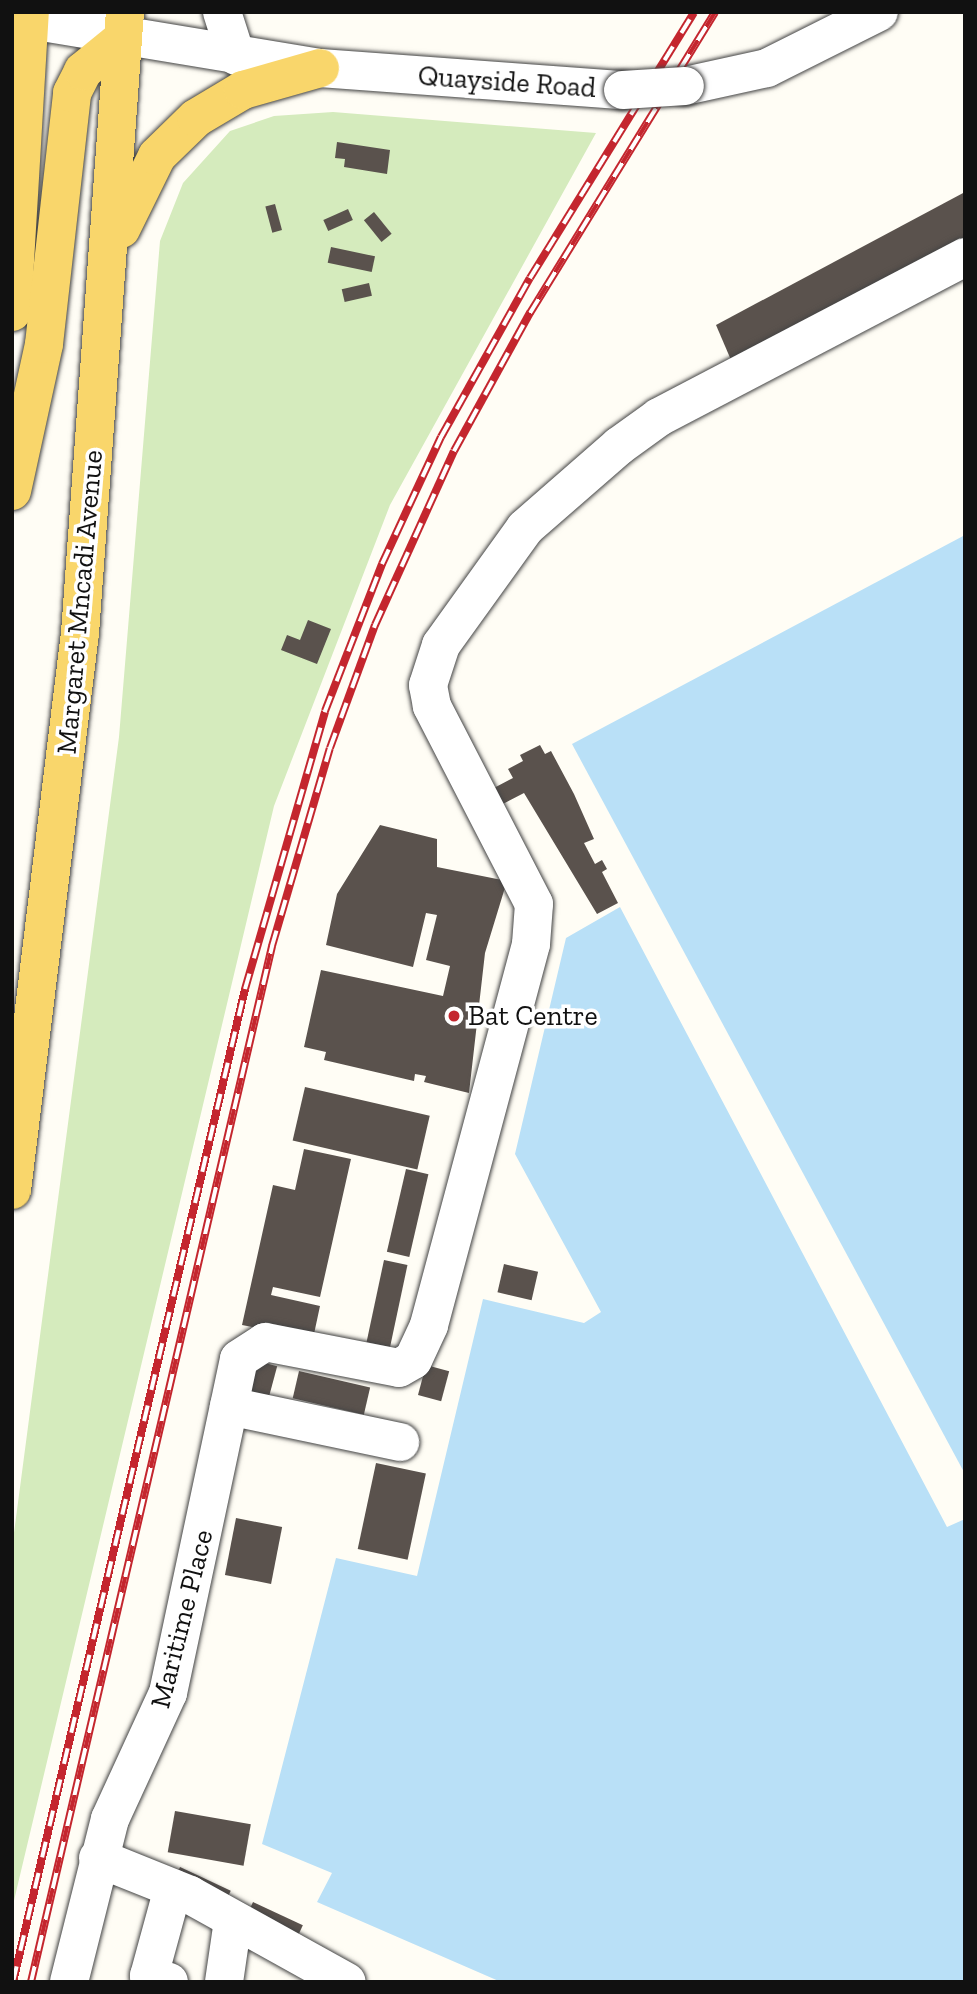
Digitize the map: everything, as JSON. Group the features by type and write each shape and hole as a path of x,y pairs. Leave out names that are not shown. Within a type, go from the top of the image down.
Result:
{"main road":[{"path":"12,312 24,17"},
{"name":"Margaret Mncadi Avenue","path":"12,1190 80,633 123,26"},
{"path":"12,491 40,369 72,93 83,71 123,26"},
{"path":"108,258 140,181 196,118 243,90 320,68"}],"street":[{"path":"222,12 236,56"},
{"name":"Quayside Road","path":"24,17 123,26 236,56 320,68 623,90 685,86 767,68 879,12"},
{"name":"Maritime Place","path":"69,1982 98,1858 169,1693 239,1359 265,1342 388,1369 412,1360 429,1325 531,944 534,904 527,882 429,696 431,671 451,629 525,528 619,446 659,417 965,257"},
{"path":"229,1406 400,1442"},
{"path":"98,1858 173,1888 347,1982"},
{"path":"155,1980 173,1888"},
{"path":"224,1982 233,1920"}],"green space":[{"path":"333,112 596,133 390,505 274,806 12,1909 12,1548 119,737 160,241 183,183 230,131 274,116"}],"water":[{"path":"965,535 965,1474 572,744"},
{"path":"620,907 947,1527 965,1519 965,1982 501,1982 317,1902 332,1873 262,1844 336,1558 417,1576 483,1299 584,1323 601,1312 515,1154 566,938"}],"building":[{"path":"337,142 390,150 387,174 344,167 345,159 335,158"},
{"path":"965,192 965,239 734,367 716,325"},
{"path":"275,204 282,230 272,233 265,207"},
{"path":"348,209 353,220 328,231 323,220"},
{"path":"374,212 392,234 382,242 364,220"},
{"path":"331,247 375,256 372,272 328,263"},
{"path":"369,283 372,296 345,302 342,289"},
{"path":"308,620 331,629 317,664 281,650 287,635 300,640"},
{"path":"540,745 545,754 551,751 574,794 594,839 584,843 595,864 602,860 607,869 602,872 618,903 597,914 524,793 501,805 492,789 513,778 508,769 523,761 520,755"},
{"path":"380,825 437,839 437,867 507,881 485,953 469,1093 424,1082 426,1076 415,1074 414,1081 324,1060 326,1052 304,1047 321,970 443,996 450,966 426,960 437,915 426,913 413,967 326,945 337,894"},
{"path":"305,1087 430,1116 417,1169 293,1141"},
{"path":"304,1149 351,1159 320,1297 273,1287 271,1295 320,1306 314,1334 265,1322 263,1329 242,1325 273,1185 295,1190"},
{"path":"406,1169 428,1174 409,1257 387,1252"},
{"path":"384,1260 407,1265 390,1347 367,1342"},
{"path":"504,1264 538,1272 532,1300 497,1292"},
{"path":"254,1360 277,1366 269,1398 245,1392"},
{"path":"426,1365 449,1371 441,1401 418,1395"},
{"path":"299,1371 370,1387 364,1415 293,1398"},
{"path":"376,1463 426,1474 408,1560 358,1549"},
{"path":"236,1518 282,1527 271,1584 225,1575"},
{"path":"175,1811 251,1824 244,1866 168,1852"},
{"path":"180,1867 231,1891 226,1902 175,1878"},
{"path":"253,1902 303,1925 298,1935 248,1912"}],"railway":[{"path":"13,1982 245,989 325,711 382,564 441,437 530,278 694,12"},
{"path":"31,1982 272,946 330,748 375,625 454,451 530,313 715,12"}],"place":[{"name":"Bat Centre","path":"454,1016"}]}
